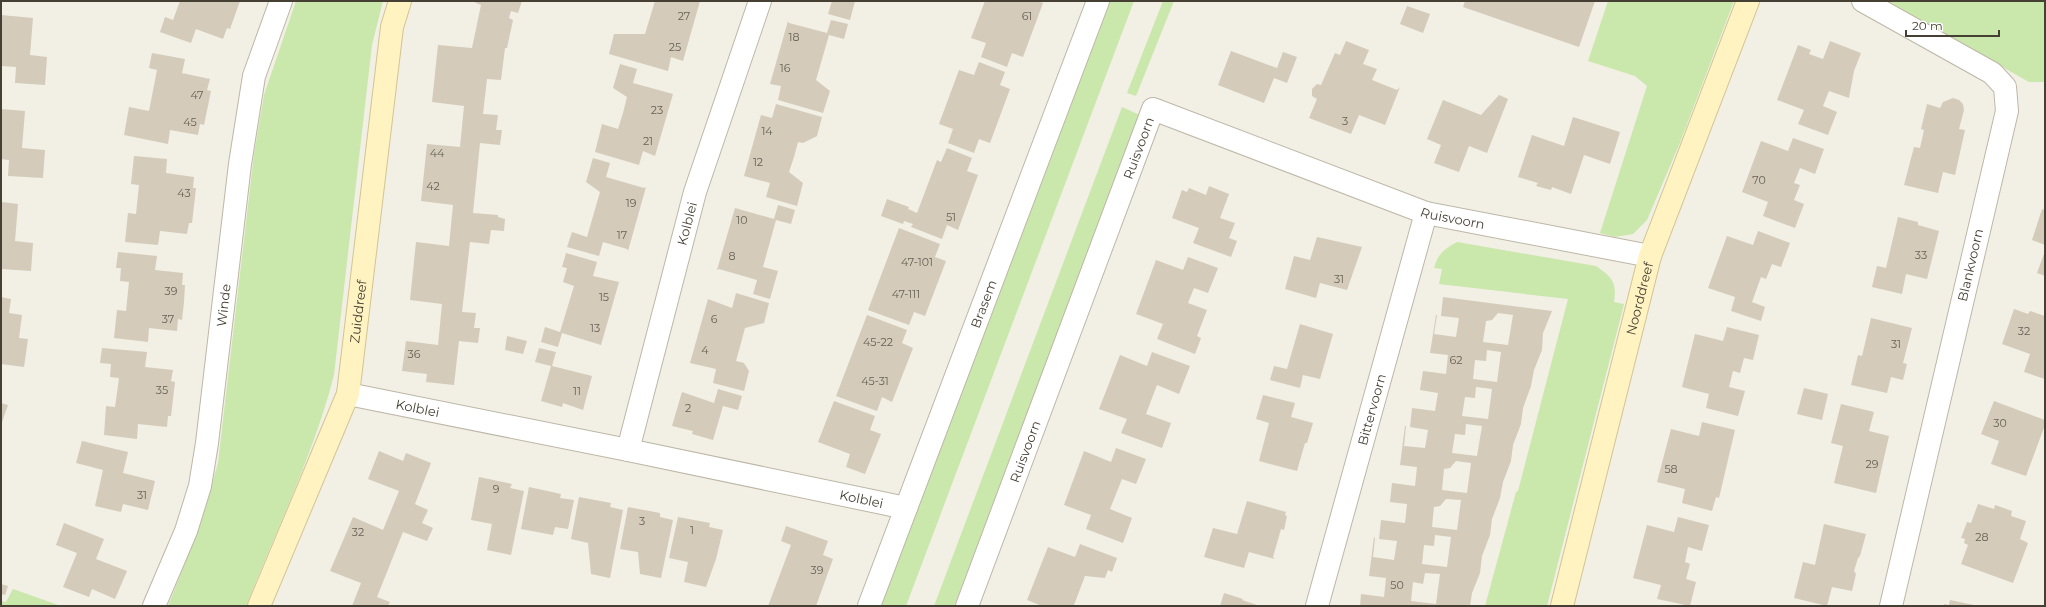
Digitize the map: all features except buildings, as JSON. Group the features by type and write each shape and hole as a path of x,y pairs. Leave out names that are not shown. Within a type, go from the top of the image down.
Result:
{"street":[{"name":"Winde","path":"154,606 186,531 200,486 207,443 240,164 254,76 281,1"},
{"name":"Zuiddreef","path":"259,606 348,394 392,27 400,1"},
{"name":"Kolblei","path":"628,450 695,192 760,1"},
{"name":"Brasem","path":"869,606 1098,1"},
{"name":"Noorddreef","path":"1562,606 1650,256 1748,1"},
{"name":"Blankvoorn","path":"1863,1 1992,73 2006,87 2007,111 1891,606"},
{"name":"Ruisvoorn","path":"967,606 1154,109 1426,213 1650,256"},
{"name":"Bittervoorn","path":"1317,606 1426,213"},
{"name":"Kolblei","path":"348,394 906,508"}],"green space":[{"path":"296,1 383,1 372,45 334,375 326,404 294,492 246,606 168,606 200,525 218,463 254,154 264,95"},
{"path":"1110,1 1134,1 906,606 881,606"},
{"path":"1163,1 1174,1 1136,96 1127,93"},
{"path":"1608,1 1734,1 1679,145 1647,220 1633,234 1615,237 1600,233 1647,86 1635,76 1588,61"},
{"path":"1886,1 2045,1 2045,80 2043,82 2029,82"},
{"path":"1122,107 1142,116 954,606 934,606"},
{"path":"1457,242 1596,266 1610,277 1614,285 1614,302 1624,304 1547,606 1485,606 1516,492 1518,491 1568,299 1439,284 1442,269 1434,268 1437,259 1442,252"},
{"path":"13,589 61,606 1,606 1,601 6,602"}]}
